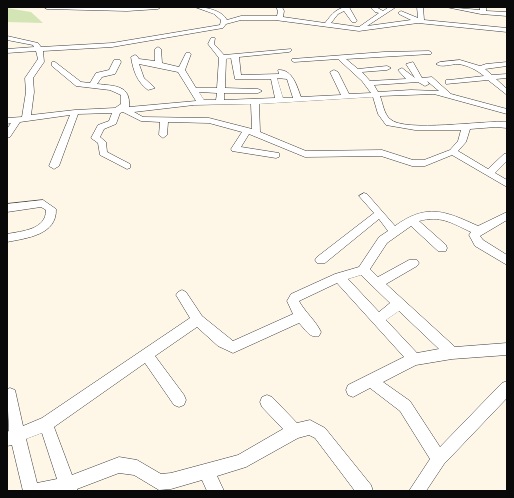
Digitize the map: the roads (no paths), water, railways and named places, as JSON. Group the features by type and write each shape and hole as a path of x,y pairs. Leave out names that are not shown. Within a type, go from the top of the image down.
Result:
{"street":[{"path":"47,7 119,9 158,7"},
{"path":"198,7 216,13 224,19 224,23"},
{"path":"279,7 282,11 279,19"},
{"path":"327,25 336,13 348,7"},
{"path":"348,7 360,16"},
{"path":"348,7 354,21"},
{"path":"374,7 377,11 384,13"},
{"path":"359,29 393,7"},
{"path":"417,21 420,7"},
{"path":"475,26 481,10"},
{"path":"7,51 112,45 214,28 223,26 224,23 241,18 279,19 359,29 481,10 507,14"},
{"path":"401,12 417,21 425,28"},
{"path":"450,14 475,26 507,30"},
{"path":"7,38 36,44 43,59 29,78 30,92 22,118 7,135"},
{"path":"213,39 211,44 223,57 235,57 289,50"},
{"path":"158,49 159,65"},
{"path":"294,60 384,54 429,53"},
{"path":"181,70 188,54"},
{"path":"209,121 221,90 223,57"},
{"path":"235,57 238,77 287,76"},
{"path":"340,57 368,83 376,94 385,120 388,123 401,126 466,127 496,124 507,125"},
{"path":"151,88 146,85 137,72 135,59 181,70 195,90 198,102 190,120"},
{"path":"92,85 99,75 112,72 117,62"},
{"path":"440,64 460,62 484,74 507,93"},
{"path":"55,64 79,84 112,88 121,91 126,96 123,108 113,122 101,127 95,138 102,142 103,153 127,166"},
{"path":"410,64 420,80 434,92"},
{"path":"484,74 486,66 505,69"},
{"path":"355,71 387,68"},
{"path":"277,69 290,78 298,100"},
{"path":"449,82 505,69"},
{"path":"334,72 346,96"},
{"path":"362,77 407,75 420,80 429,79 448,96"},
{"path":"368,83 407,75"},
{"path":"443,76 471,102"},
{"path":"274,80 280,101"},
{"path":"456,88 507,84"},
{"path":"195,90 258,91"},
{"path":"7,121 75,112 198,102 280,101 376,94 434,92 505,112 496,124"},
{"path":"255,101 256,133"},
{"path":"123,108 141,118 209,121 256,133 305,154 382,153 412,163 425,163 453,152 462,142 466,127"},
{"path":"54,166 75,112"},
{"path":"163,135 164,119"},
{"path":"247,131 234,149 276,155"},
{"path":"453,152 507,184"},
{"path":"489,173 507,156"},
{"path":"364,196 380,213 394,232"},
{"path":"7,208 43,203 51,209 53,215 50,223 43,228 7,238"},
{"path":"321,260 380,213"},
{"path":"315,332 301,316 293,301 295,297 339,277 363,270 383,240 411,220 431,214 451,218 478,231"},
{"path":"507,216 478,231 474,236 479,243 507,261"},
{"path":"411,220 442,248"},
{"path":"378,283 413,263"},
{"path":"363,270 452,352"},
{"path":"339,277 414,359"},
{"path":"182,295 198,320 223,342 233,347 301,316"},
{"path":"378,319 400,303"},
{"path":"12,437 46,424 61,415 146,354 198,320"},
{"path":"353,390 414,359 452,352 507,349"},
{"path":"146,354 179,400"},
{"path":"371,381 405,406 439,459"},
{"path":"417,491 439,459 507,388"},
{"path":"10,395 12,437 31,491"},
{"path":"267,402 295,432"},
{"path":"46,424 67,488"},
{"path":"35,491 67,488 119,465 137,468 159,482 171,481 241,462 295,432 310,427 320,433 365,491"},
{"path":"206,472 216,491"}]}
